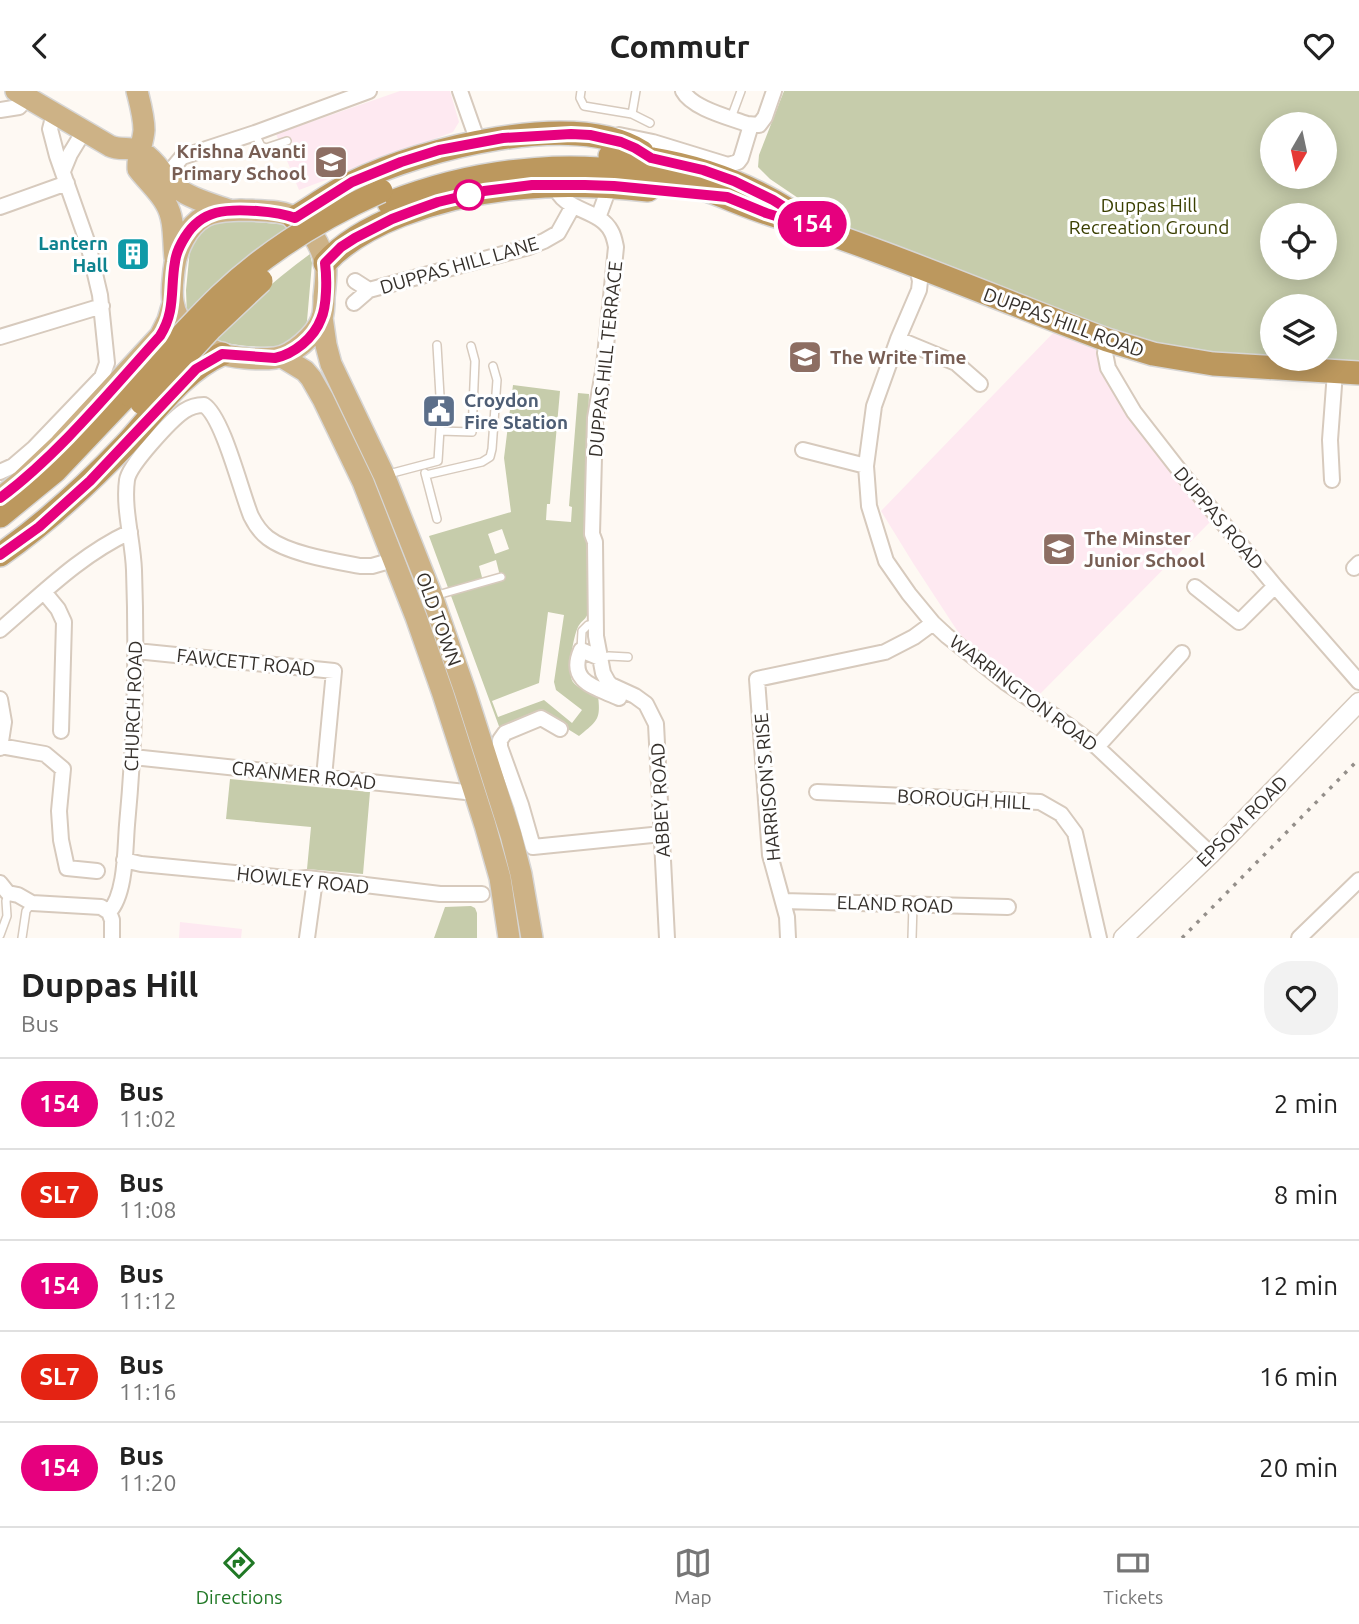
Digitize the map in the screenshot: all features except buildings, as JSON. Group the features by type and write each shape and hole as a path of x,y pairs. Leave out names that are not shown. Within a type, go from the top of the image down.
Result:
{"highway":[{"path":"295,218 352,182 439,150 478,142 532,135 590,135 621,142 651,158"},
{"path":"0,537 46,502 76,474 211,328 257,284 314,241 360,216 405,181 451,168 513,156 562,154 651,158 703,170 734,181 773,200 821,230"},
{"path":"0,516 73,454 198,318 237,281 304,232 341,210 385,197 510,171 594,169 652,176 687,184 821,230"},
{"path":"325,263 341,247 392,219 484,191 532,185 614,186 727,197"},
{"name":"DUPPAS HILL ROAD","path":"821,230 1107,340 1153,354 1213,363 1359,373"},
{"path":"0,555 39,527 71,499 186,378 206,362 222,354"}],"main road":[{"path":"0,498 40,464 89,413 160,336 168,320 173,303 175,260 171,216 165,202 138,169 144,131 137,91"},
{"path":"21,95 118,149 139,150 154,161 183,192 230,211"},
{"path":"173,303 183,324 194,336 222,354 282,357 305,341 323,317 326,282 325,263 312,235 301,221 276,212 230,211 206,216 186,236 175,260"},
{"name":"OLD TOWN","path":"323,317 327,353 384,475 432,596 465,691 511,835 531,934"},
{"name":"OLD TOWN","path":"282,357 305,371 311,378 363,482 443,694 475,793 498,870 509,934"}],"street":[{"path":"166,176 182,157 369,91"},
{"path":"460,91 478,142"},
{"path":"683,91 692,102 751,125 761,123 774,91"},
{"path":"0,110 19,107 21,95"},
{"path":"0,472 13,466 34,448 102,377 107,363 102,306 88,244 50,129 54,114"},
{"path":"590,135 637,138 728,165 741,158 751,125"},
{"path":"65,177 70,155 84,131"},
{"path":"0,207 65,177"},
{"path":"555,185 556,191 573,206 598,218 606,196 614,186"},
{"name":"DUPPAS HILL LANE","path":"354,303 369,290 544,241 558,233 573,206"},
{"name":"DUPPAS HILL TERRACE","path":"598,218 611,230 616,247 604,366 595,418 592,534 595,623 603,673 608,682 646,704 649,711"},
{"name":"WARRINGTON ROAD","path":"916,267 920,281 919,290 874,406 866,466 869,506 886,561 933,623 955,643 1097,747 1211,854"},
{"name":"DUPPAS HILL LANE","path":"355,281 369,290"},
{"path":"0,337 102,306"},
{"path":"898,339 956,363 980,384"},
{"name":"DUPPAS ROAD","path":"1107,340 1105,353 1108,368 1134,412 1275,586 1359,682"},
{"path":"1332,480 1330,440 1335,372"},
{"name":"CHURCH ROAD","path":"112,938 113,920 109,912 115,906 120,891 133,757 136,651 134,566 127,485 135,463 180,415 191,407 204,405 210,409 218,424 251,516 268,538 288,549 360,566 372,566 393,560"},
{"path":"803,450 866,466"},
{"path":"0,630 76,565 107,544 130,533"},
{"path":"1195,587 1239,622 1275,586"},
{"path":"44,592 58,609 64,622 61,730"},
{"name":"HARRISON'S RISE","path":"788,938 787,917 770,855 757,680 760,677 885,652 914,638 933,623"},
{"path":"600,658 580,650 577,667 584,682 649,711"},
{"name":"FAWCETT ROAD","path":"136,651 334,671 324,777"},
{"path":"1097,747 1182,653"},
{"path":"63,697 79,697"},
{"path":"0,699 4,722 0,747 45,754 63,769 59,811 66,868 97,871"},
{"name":"EPSOM ROAD","path":"1123,938 1211,854 1359,702"},
{"name":"ABBEY ROAD","path":"649,711 656,724 667,938"},
{"path":"559,729 541,718 505,733 500,740 533,847 662,834"},
{"name":"CRANMER ROAD","path":"133,757 475,793"},
{"name":"BOROUGH HILL","path":"817,792 1040,802 1061,814 1075,832 1099,938"},
{"name":"HOWLEY ROAD","path":"124,860 141,864 440,894 482,894"},
{"path":"307,938 315,880"},
{"path":"1300,938 1359,880"},
{"path":"4,888 32,903 101,907 109,912"},
{"name":"ELAND ROAD","path":"783,901 1008,907"}],"lane":[{"path":"581,91 580,98 584,106 632,114 650,123"},
{"path":"632,114 636,91"},
{"path":"731,118 741,91"},
{"path":"255,133 263,147 287,141"},
{"path":"384,475 438,461 441,413 437,345"},
{"path":"440,431 472,432 475,361 471,346"},
{"path":"426,475 482,462 490,457 497,380 493,366"},
{"path":"323,399 344,390"},
{"path":"423,465 437,519"},
{"path":"432,596 501,577"},
{"path":"580,650 582,631 595,623"},
{"path":"600,658 628,657"},
{"path":"0,935 7,915 4,888"},
{"path":"21,937 26,911 32,903"},
{"path":"912,938 913,905"}],"shaded area":[{"name":"Krishna Avanti Primary School","path":"400,91 450,91 459,122 453,132 299,190 276,134"},
{"name":"The Minster Junior School","path":"1056,330 1094,346 1129,417 1213,519 1039,695 962,638 881,511"},
{"path":"180,922 242,929 241,938 179,938"}],"green space":[{"name":"Duppas Hill Recreation Ground","path":"784,91 1359,91 1359,363 1337,362 1337,294 1260,294 1260,358 1155,348 1019,299 835,223 770,179 758,167 759,155"},
{"path":"230,220 290,226 264,245 187,317 186,290 193,239 210,222"},
{"path":"310,254 312,263 307,321 304,329 285,346 248,346 212,340 259,295"},
{"path":"513,385 560,391 550,504 547,504 546,520 571,522 572,507 569,506 578,393 589,394 584,533 590,544 589,608 576,632 571,655 571,678 581,688 598,696 599,710 594,723 579,736 542,713 500,729 429,536 511,512 504,458","holes":["502,529 509,549 495,554 488,534","496,560 500,576 483,581 479,566","548,612 564,615 554,682 556,690 582,710 572,723 544,700 498,717 492,701 539,683"]},
{"path":"230,779 370,792 363,874 307,869 311,827 226,819"},
{"path":"471,906 477,913 477,938 434,938 445,907"}],"railway":[{"path":"1182,938 1359,759"}],"bus line":[{"name":"154","path":"0,498 60,444 160,336 173,303 175,260 180,246 191,228 206,216 217,212 276,212 295,218 352,182 439,150 503,138 571,134 621,142 651,158 703,170 734,181 773,200 821,230 766,213 727,197 585,185 532,185 484,191 438,202 392,219 341,247 325,263 323,317 315,330 296,349 275,358 222,354 196,369 90,481 39,527 0,555"}],"place":[{"name":"Krishna Avanti Primary School","path":"331,162"},
{"name":"Lantern Hall","path":"133,254"},
{"name":"The Write Time","path":"805,357"},
{"name":"Croydon Fire Station","path":"439,411"},
{"name":"The Minster Junior School","path":"1059,549"}]}
